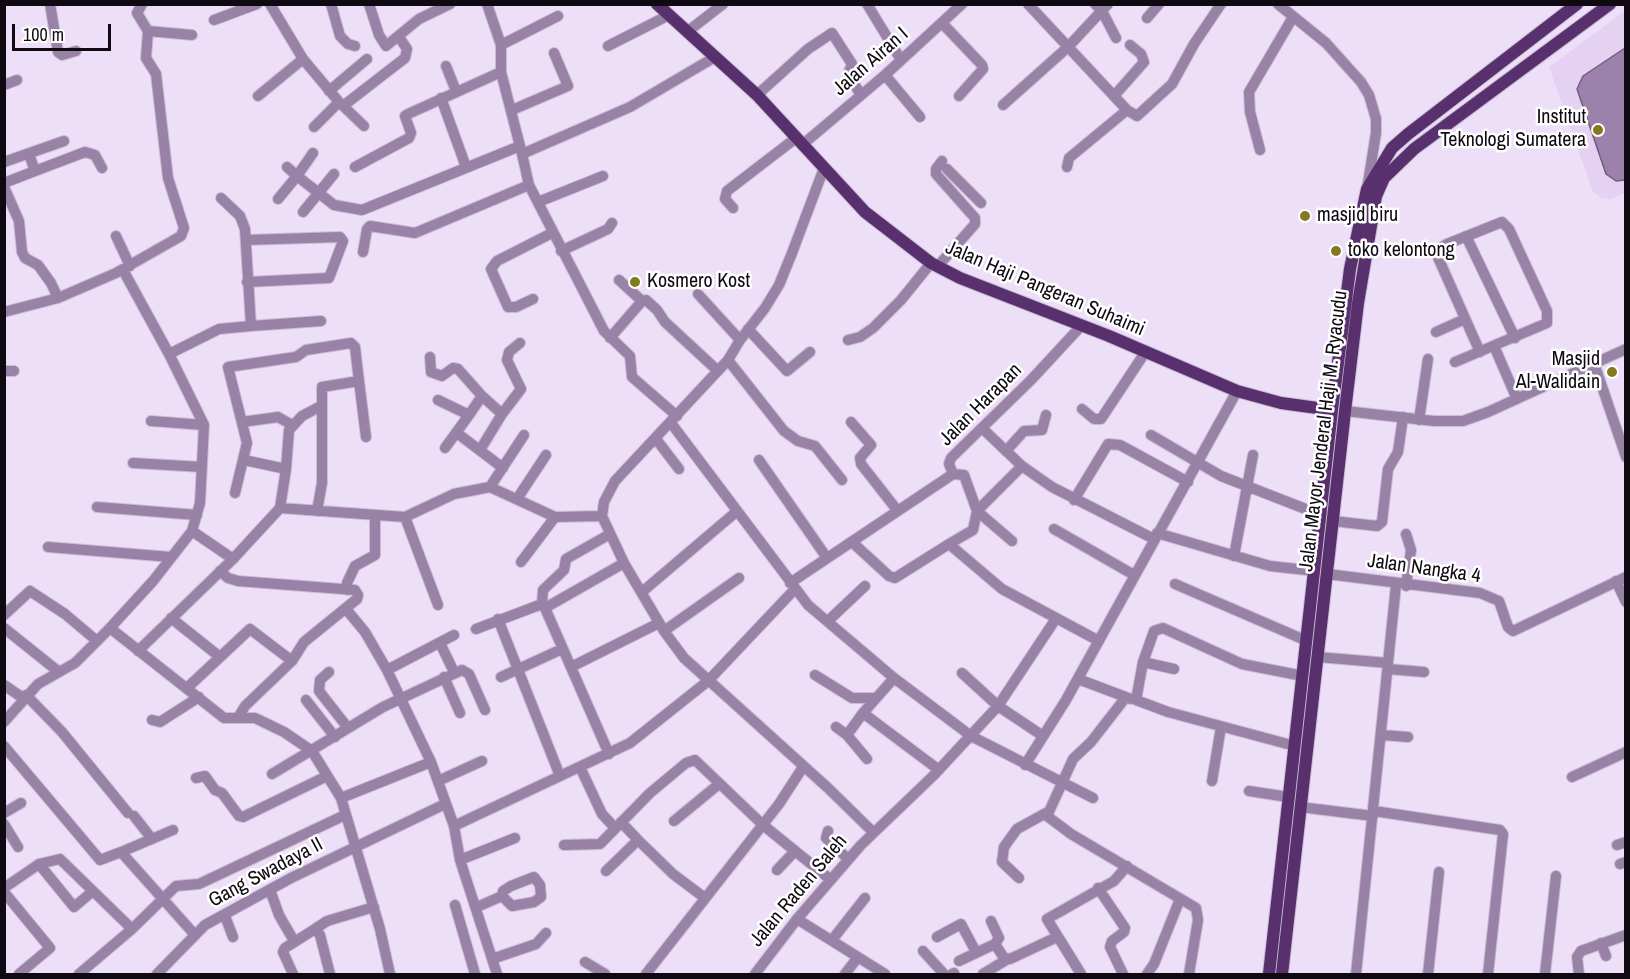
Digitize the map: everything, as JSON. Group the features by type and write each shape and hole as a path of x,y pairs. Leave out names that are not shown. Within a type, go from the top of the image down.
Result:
{"main road":[{"name":"Jalan Haji Pangeran Suhaimi","path":"657,4 757,95 881,227 935,265 1000,294 1146,351 1238,391 1281,403 1332,410"},
{"name":"Jalan Mayor Jenderal Haji M. Ryacudu","path":"1282,975 1318,657 1321,515 1332,410 1350,269 1367,189 1392,148 1577,4"},
{"name":"Jalan Mayor Jenderal Haji M. Ryacudu","path":"1269,975 1307,641 1333,521 1363,271 1376,196 1384,178 1397,164 1610,4"},
{"path":"1350,269 1363,271"},
{"path":"1301,697 1308,697 1310,687 1315,682"},
{"path":"1298,724 1302,719 1304,705 1312,705"}],"street":[{"path":"50,4 57,52 62,55 76,51"},
{"path":"4,312 58,298 127,268 181,236 184,228 168,178 156,74 146,58 148,31 145,23 137,17 142,4"},
{"path":"214,20 257,4"},
{"path":"270,4 303,59 329,91 364,126"},
{"path":"331,4 340,36 348,44 355,46"},
{"path":"369,4 383,45 389,45 420,19 450,4"},
{"path":"487,4 501,45 501,72 529,185 604,331 630,356 632,377 674,420 736,512 758,536 792,586 828,621 894,678 971,736 1093,798"},
{"path":"687,32 723,4"},
{"path":"867,4 901,60"},
{"name":"Jalan Airan I","path":"733,207 725,199 726,191 861,95 962,4"},
{"path":"1028,4 1133,116 1140,114 1172,84 1194,44 1221,4"},
{"path":"1147,18 1159,4"},
{"path":"1278,4 1326,44 1361,82 1372,103 1376,119 1367,189"},
{"path":"1003,105 1068,47 1102,7 1116,38"},
{"path":"608,46 651,27 669,15"},
{"path":"501,45 558,16"},
{"path":"1260,150 1250,112 1249,92 1293,16"},
{"path":"942,23 982,65 983,69 959,96"},
{"path":"148,31 192,35"},
{"path":"757,95 808,49 832,33 852,64 848,74 861,95"},
{"path":"314,127 341,104 405,58 407,49 399,37"},
{"path":"1114,96 1144,62 1140,54 1130,45"},
{"path":"512,110 568,87 554,53"},
{"path":"287,167 333,205 362,210 466,167 521,150 630,107 715,57"},
{"path":"258,96 303,59"},
{"path":"329,91 367,59"},
{"path":"446,66 456,91"},
{"path":"355,167 409,138 411,133 405,116 501,72"},
{"path":"885,75 920,117"},
{"path":"4,85 17,80"},
{"path":"441,99 466,167"},
{"path":"1067,167 1069,158 1127,110"},
{"path":"4,162 64,141"},
{"path":"1374,144 1381,150 1392,148"},
{"path":"58,298 42,270 21,252 19,221 4,185 85,152 95,155 102,168"},
{"path":"278,199 313,153"},
{"path":"29,154 35,171"},
{"path":"848,340 860,337 873,328 975,224 972,213 936,174 936,169 945,165 981,203"},
{"path":"824,168 779,285 728,360 615,481 604,502 602,516 624,563 662,627 684,658 873,832"},
{"path":"303,212 334,174"},
{"path":"538,202 603,176"},
{"path":"363,252 367,229 370,226 415,233 529,185"},
{"path":"955,197 965,187"},
{"path":"221,198 240,216 245,229 251,326"},
{"path":"1455,362 1480,352 1494,346 1515,338 1543,326 1549,318 1509,229 1502,222 1497,222 1437,250 1436,254 1480,352"},
{"path":"561,250 608,229 612,223"},
{"path":"533,298 516,307 508,307 491,269 496,261 552,233"},
{"path":"4,722 38,684 75,663 110,628 192,531 197,515 204,425 127,268 116,236"},
{"path":"1466,236 1515,338"},
{"path":"246,240 340,237 343,241 329,278 248,282"},
{"path":"610,338 642,301 619,280"},
{"path":"698,294 740,340"},
{"path":"646,300 665,322 718,371"},
{"path":"1436,332 1465,319"},
{"path":"169,354 219,329 321,321"},
{"name":"Jalan Harapan","path":"454,826 630,743 708,681 792,586 827,558 953,474 949,464 951,458 1082,325"},
{"path":"748,328 787,371 810,352"},
{"path":"235,493 247,443 227,368 232,364 296,357 308,349 351,343 355,347 366,437"},
{"path":"480,450 520,389 507,360 509,352 520,343"},
{"path":"1494,346 1517,399"},
{"path":"1345,411 1419,420 1463,421 1626,349"},
{"path":"1082,409 1094,419 1101,419 1146,351"},
{"path":"430,357 431,372 442,376 453,369 458,369 502,414"},
{"path":"1419,420 1428,359"},
{"path":"728,360 784,430 798,441 815,446 842,480"},
{"path":"1594,363 1626,456"},
{"path":"317,511 322,475 322,387 359,381"},
{"path":"1025,765 1078,679 1155,536 1199,463 1238,391"},
{"path":"446,448 482,396"},
{"path":"438,400 469,415"},
{"path":"138,651 233,559 280,508 286,469 287,434 291,425 321,406"},
{"path":"1006,451 1024,431 1042,430 1046,415"},
{"path":"242,422 278,417 291,425"},
{"path":"1333,521 1377,526 1382,522 1388,469 1398,452 1403,417"},
{"path":"151,421 204,425"},
{"path":"851,422 871,445 860,458 861,464 897,510"},
{"name":"Jalan Nangka 4","path":"982,428 1022,466 1074,500 1155,536 1270,566 1401,585 1480,593 1499,601 1508,627 1513,631 1621,579"},
{"path":"457,433 503,468"},
{"path":"490,488 524,435"},
{"path":"1151,435 1249,488 1321,515"},
{"path":"656,439 679,469"},
{"path":"1074,500 1108,444 1120,445 1188,482"},
{"path":"517,499 546,455"},
{"path":"1234,556 1249,488 1253,455"},
{"path":"244,460 286,469"},
{"path":"759,460 827,558"},
{"path":"133,463 202,467"},
{"path":"977,511 1022,466"},
{"path":"852,542 889,576 895,578 973,530 977,511 966,478 953,474"},
{"path":"280,508 375,517 405,517 454,494 490,488 555,516 602,516"},
{"path":"97,507 197,515"},
{"path":"977,511 1012,541"},
{"path":"642,592 736,512"},
{"path":"521,562 555,516"},
{"path":"347,590 347,583 355,566 375,555 375,517"},
{"path":"405,517 438,605"},
{"path":"1054,529 1134,575"},
{"path":"192,531 233,559"},
{"path":"609,754 546,612 545,600 548,583 564,570 566,559 610,534"},
{"path":"1356,975 1388,666 1401,585 1411,550 1406,534"},
{"path":"949,544 1002,589 1055,620 1099,641"},
{"path":"48,547 171,557"},
{"path":"476,628 542,604 545,600 624,563"},
{"path":"220,570 228,578 238,580 355,590 358,595 346,609 304,642 292,661 245,706 238,718"},
{"path":"571,667 662,627 739,578"},
{"path":"1621,579 1626,602"},
{"path":"1175,584 1307,641"},
{"path":"828,621 865,586"},
{"path":"4,615 30,591 65,614 97,641"},
{"path":"346,609 365,632 387,670 431,762 454,826 460,860 497,975"},
{"path":"171,618 220,657"},
{"path":"498,619 560,776"},
{"name":"Jalan Raden Saleh","path":"755,975 797,919 873,832 939,770 998,706 1055,620"},
{"path":"4,628 59,672"},
{"path":"110,628 224,718 255,718 284,732 312,752 341,798 374,907 390,975"},
{"path":"1019,878 1002,862 1004,847 1017,829 1046,813 1075,757 1131,699 1154,631 1163,628 1242,664 1303,676"},
{"path":"187,688 252,629 292,661"},
{"path":"387,670 454,636"},
{"path":"440,643 460,713"},
{"path":"501,677 562,649"},
{"path":"1318,657 1424,672"},
{"path":"1143,662 1174,669"},
{"path":"272,774 400,699 462,670 469,674 485,710"},
{"path":"328,672 320,680 319,691 348,728"},
{"path":"962,673 998,706 1043,736"},
{"path":"815,675 852,698 876,698"},
{"path":"847,735 894,678"},
{"path":"1078,679 1131,699 1221,727 1295,746"},
{"path":"4,685 25,697 68,738 152,839"},
{"path":"152,720 160,722 199,697"},
{"path":"306,700 334,737"},
{"path":"863,713 939,770"},
{"path":"836,727 847,735 867,759"},
{"path":"1212,781 1221,727"},
{"path":"1382,735 1408,737"},
{"path":"4,746 100,860 173,830"},
{"path":"1572,777 1626,752"},
{"path":"564,845 595,845 650,792 691,760 698,761 763,825 831,880"},
{"path":"438,781 482,761"},
{"path":"341,798 431,762"},
{"path":"646,975 763,825 803,766"},
{"path":"580,767 602,814 638,840 674,874 705,898"},
{"path":"196,778 205,776 215,790 227,798 239,816 243,817 327,776"},
{"path":"674,821 719,784"},
{"path":"1249,791 1288,797"},
{"path":"4,813 21,803"},
{"name":"Gang Swadaya II","path":"157,975 206,925 356,846 445,804"},
{"path":"1300,807 1500,830 1503,834 1488,975"},
{"path":"1046,813 1048,818 1071,834 1194,907 1198,914 1189,975"},
{"path":"79,975 132,929 177,885 199,884 345,815"},
{"path":"4,824 18,847"},
{"path":"828,831 826,838 848,860"},
{"path":"460,860 515,838"},
{"path":"606,871 638,840"},
{"path":"777,870 795,851"},
{"path":"122,852 195,935"},
{"path":"19,975 50,948 4,890 39,864 60,859 132,929"},
{"path":"39,864 74,907 93,891"},
{"path":"1081,975 1048,918 1119,878 1127,866"},
{"path":"1428,975 1439,872"},
{"path":"1545,975 1556,876"},
{"path":"1098,888 1125,928 1124,932 1112,941 1110,947 1123,975"},
{"path":"270,891 279,915 294,941"},
{"path":"477,907 502,896"},
{"path":"832,940 865,898"},
{"path":"1150,974 1180,899"},
{"path":"455,905 475,975"},
{"path":"293,975 283,952 294,941 327,921 374,907"},
{"path":"225,916 233,937"},
{"path":"797,919 885,975"},
{"path":"959,961 995,944 999,938 991,921"},
{"path":"937,937 960,923 976,952"},
{"path":"315,929 320,935 330,975"},
{"path":"492,959 536,944 546,933"},
{"path":"1579,975 1578,954 1626,935"},
{"path":"983,975 1006,960 1057,937"},
{"path":"1601,943 1606,956"},
{"path":"995,944 1006,960"},
{"path":"923,951 950,974"},
{"path":"845,975 858,957"},
{"path":"585,962 605,975"}],"shaded area":[{"name":"Institut Teknologi Sumatera","path":"1625,11 1625,193 1611,199 1602,198 1593,192 1549,67"},
{"path":"1625,48 1625,180 1616,181 1606,174 1577,89 1583,76"}],"place":[{"name":"Institut Teknologi Sumatera","path":"1598,130"},
{"name":"masjid biru","path":"1305,216"},
{"name":"toko kelontong","path":"1336,251"},
{"name":"Kosmero Kost","path":"635,282"},
{"name":"Masjid Al-Walidain","path":"1612,372"}]}
